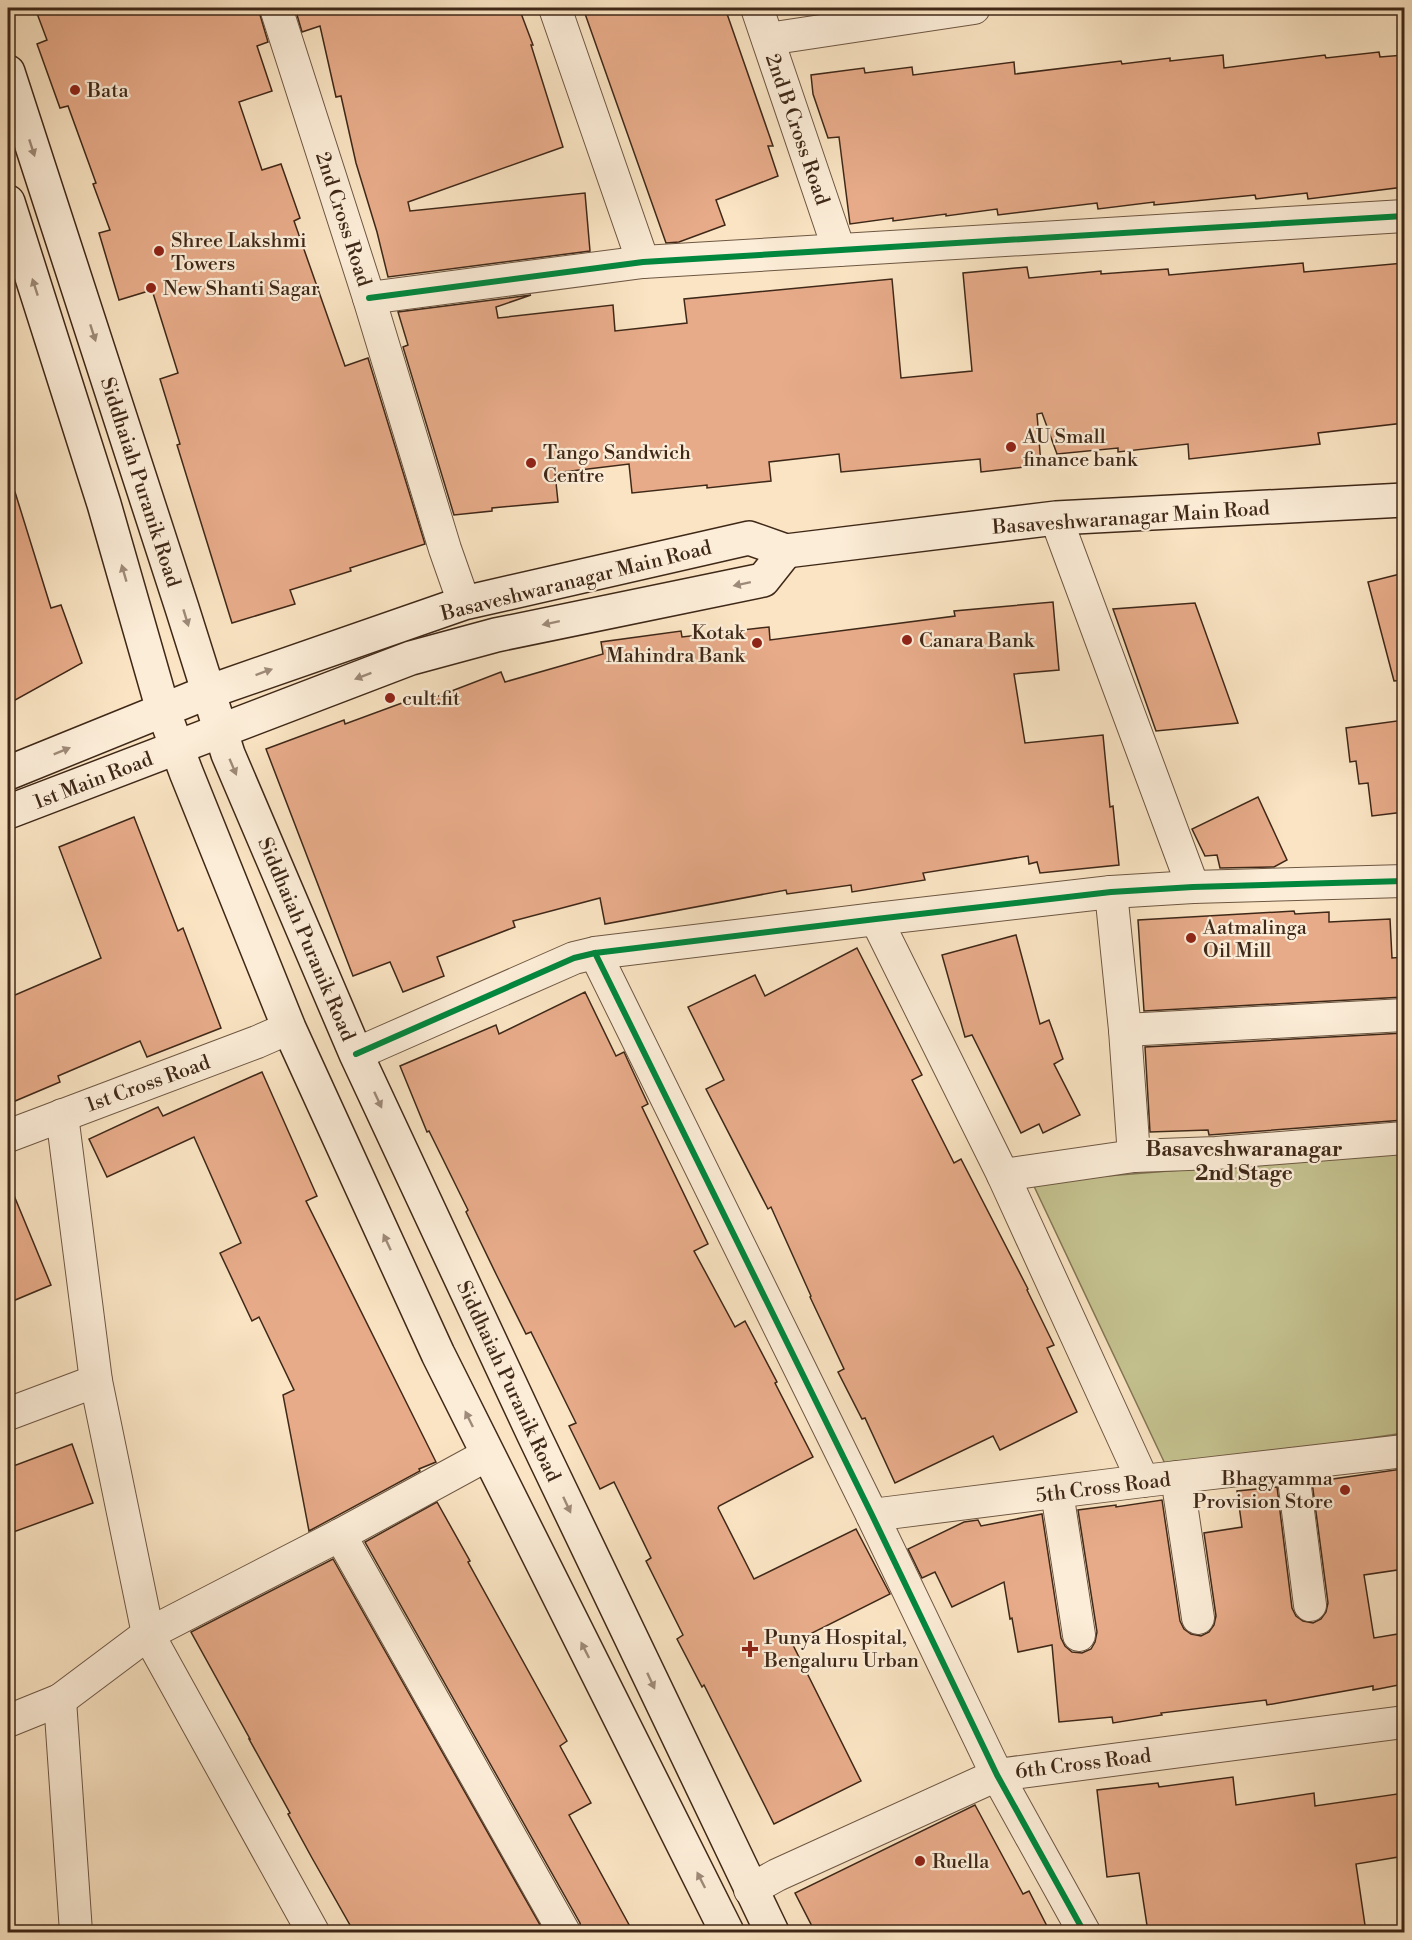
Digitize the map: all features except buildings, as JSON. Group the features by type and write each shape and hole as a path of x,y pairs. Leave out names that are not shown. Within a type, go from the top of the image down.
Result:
{"main road":[{"name":"Siddhaiah Puranik Road","path":"8,72 232,765 356,1053 533,1433 772,1932"},
{"name":"Siddhaiah Puranik Road","path":"8,202 104,504 163,710 288,1028 487,1455 727,1932"},
{"name":"Basaveshwaranagar Main Road","path":"163,710 208,692 464,603 749,538 786,551 1056,518 1404,500"},
{"name":"Basaveshwaranagar Main Road","path":"178,748 411,658 496,634 763,580 786,551"},
{"name":"1st Main Road","path":"8,773 163,710"},
{"name":"1st Main Road","path":"8,812 178,748"}],"street":[{"name":"2nd Cross Road","path":"276,8 369,298 445,549 464,603"},
{"path":"555,8 643,262"},
{"name":"2nd B Cross Road","path":"757,8 839,250"},
{"path":"768,39 974,8"},
{"path":"369,298 643,262 1404,216"},
{"path":"1056,518 1193,887"},
{"path":"356,1053 574,958 595,953 1111,892 1193,887 1404,881"},
{"path":"1111,892 1125,1030 1134,1156"},
{"path":"876,919 1003,1175 1143,1481"},
{"path":"595,953 872,1515 997,1775 1084,1932"},
{"path":"1125,1030 1404,1015"},
{"name":"1st Cross Road","path":"8,1136 257,1042 288,1028"},
{"path":"62,1115 96,1381 148,1634 313,1932"},
{"path":"1003,1175 1134,1156 1216,1153 1404,1138"},
{"path":"8,1414 96,1381"},
{"name":"5th Cross Road","path":"872,1515 1404,1451"},
{"path":"8,1721 60,1700 148,1634 340,1535 487,1455"},
{"path":"1292,1464 1310,1605"},
{"path":"1177,1477 1198,1618"},
{"path":"1057,1492 1079,1635"},
{"path":"340,1535 564,1932"},
{"path":"60,1700 76,1932"},
{"name":"6th Cross Road","path":"750,1890 777,1875 997,1775 1404,1722"}],"shaded area":[{"path":"1404,1152 1404,1433 1167,1468 1032,1182"}],"cycle path":[{"path":"369,298 643,262 1404,216"},
{"path":"356,1054 574,958 595,953 1111,892 1193,887 1404,881"},
{"path":"595,953 872,1515 997,1775 1084,1932"}],"place":[{"name":"Bata","path":"75,90"},
{"name":"Shree Lakshmi Towers","path":"159,251"},
{"name":"New Shanti Sagar","path":"151,288"},
{"name":"AU Small finance bank","path":"1011,447"},
{"name":"Tango Sandwich Centre","path":"531,463"},
{"name":"Canara Bank","path":"907,640"},
{"name":"Kotak Mahindra Bank","path":"757,643"},
{"name":"cult.fit","path":"390,698"},
{"name":"Aatmalinga Oil Mill","path":"1191,938"},
{"name":"Bhagyamma Provision Store","path":"1345,1490"},
{"name":"Punya Hospital, Bengaluru Urban","path":"750,1649"},
{"name":"Ruella","path":"920,1861"}],"district":[{"name":"Basaveshwaranagar 2nd Stage","path":"1244,1161"}]}
